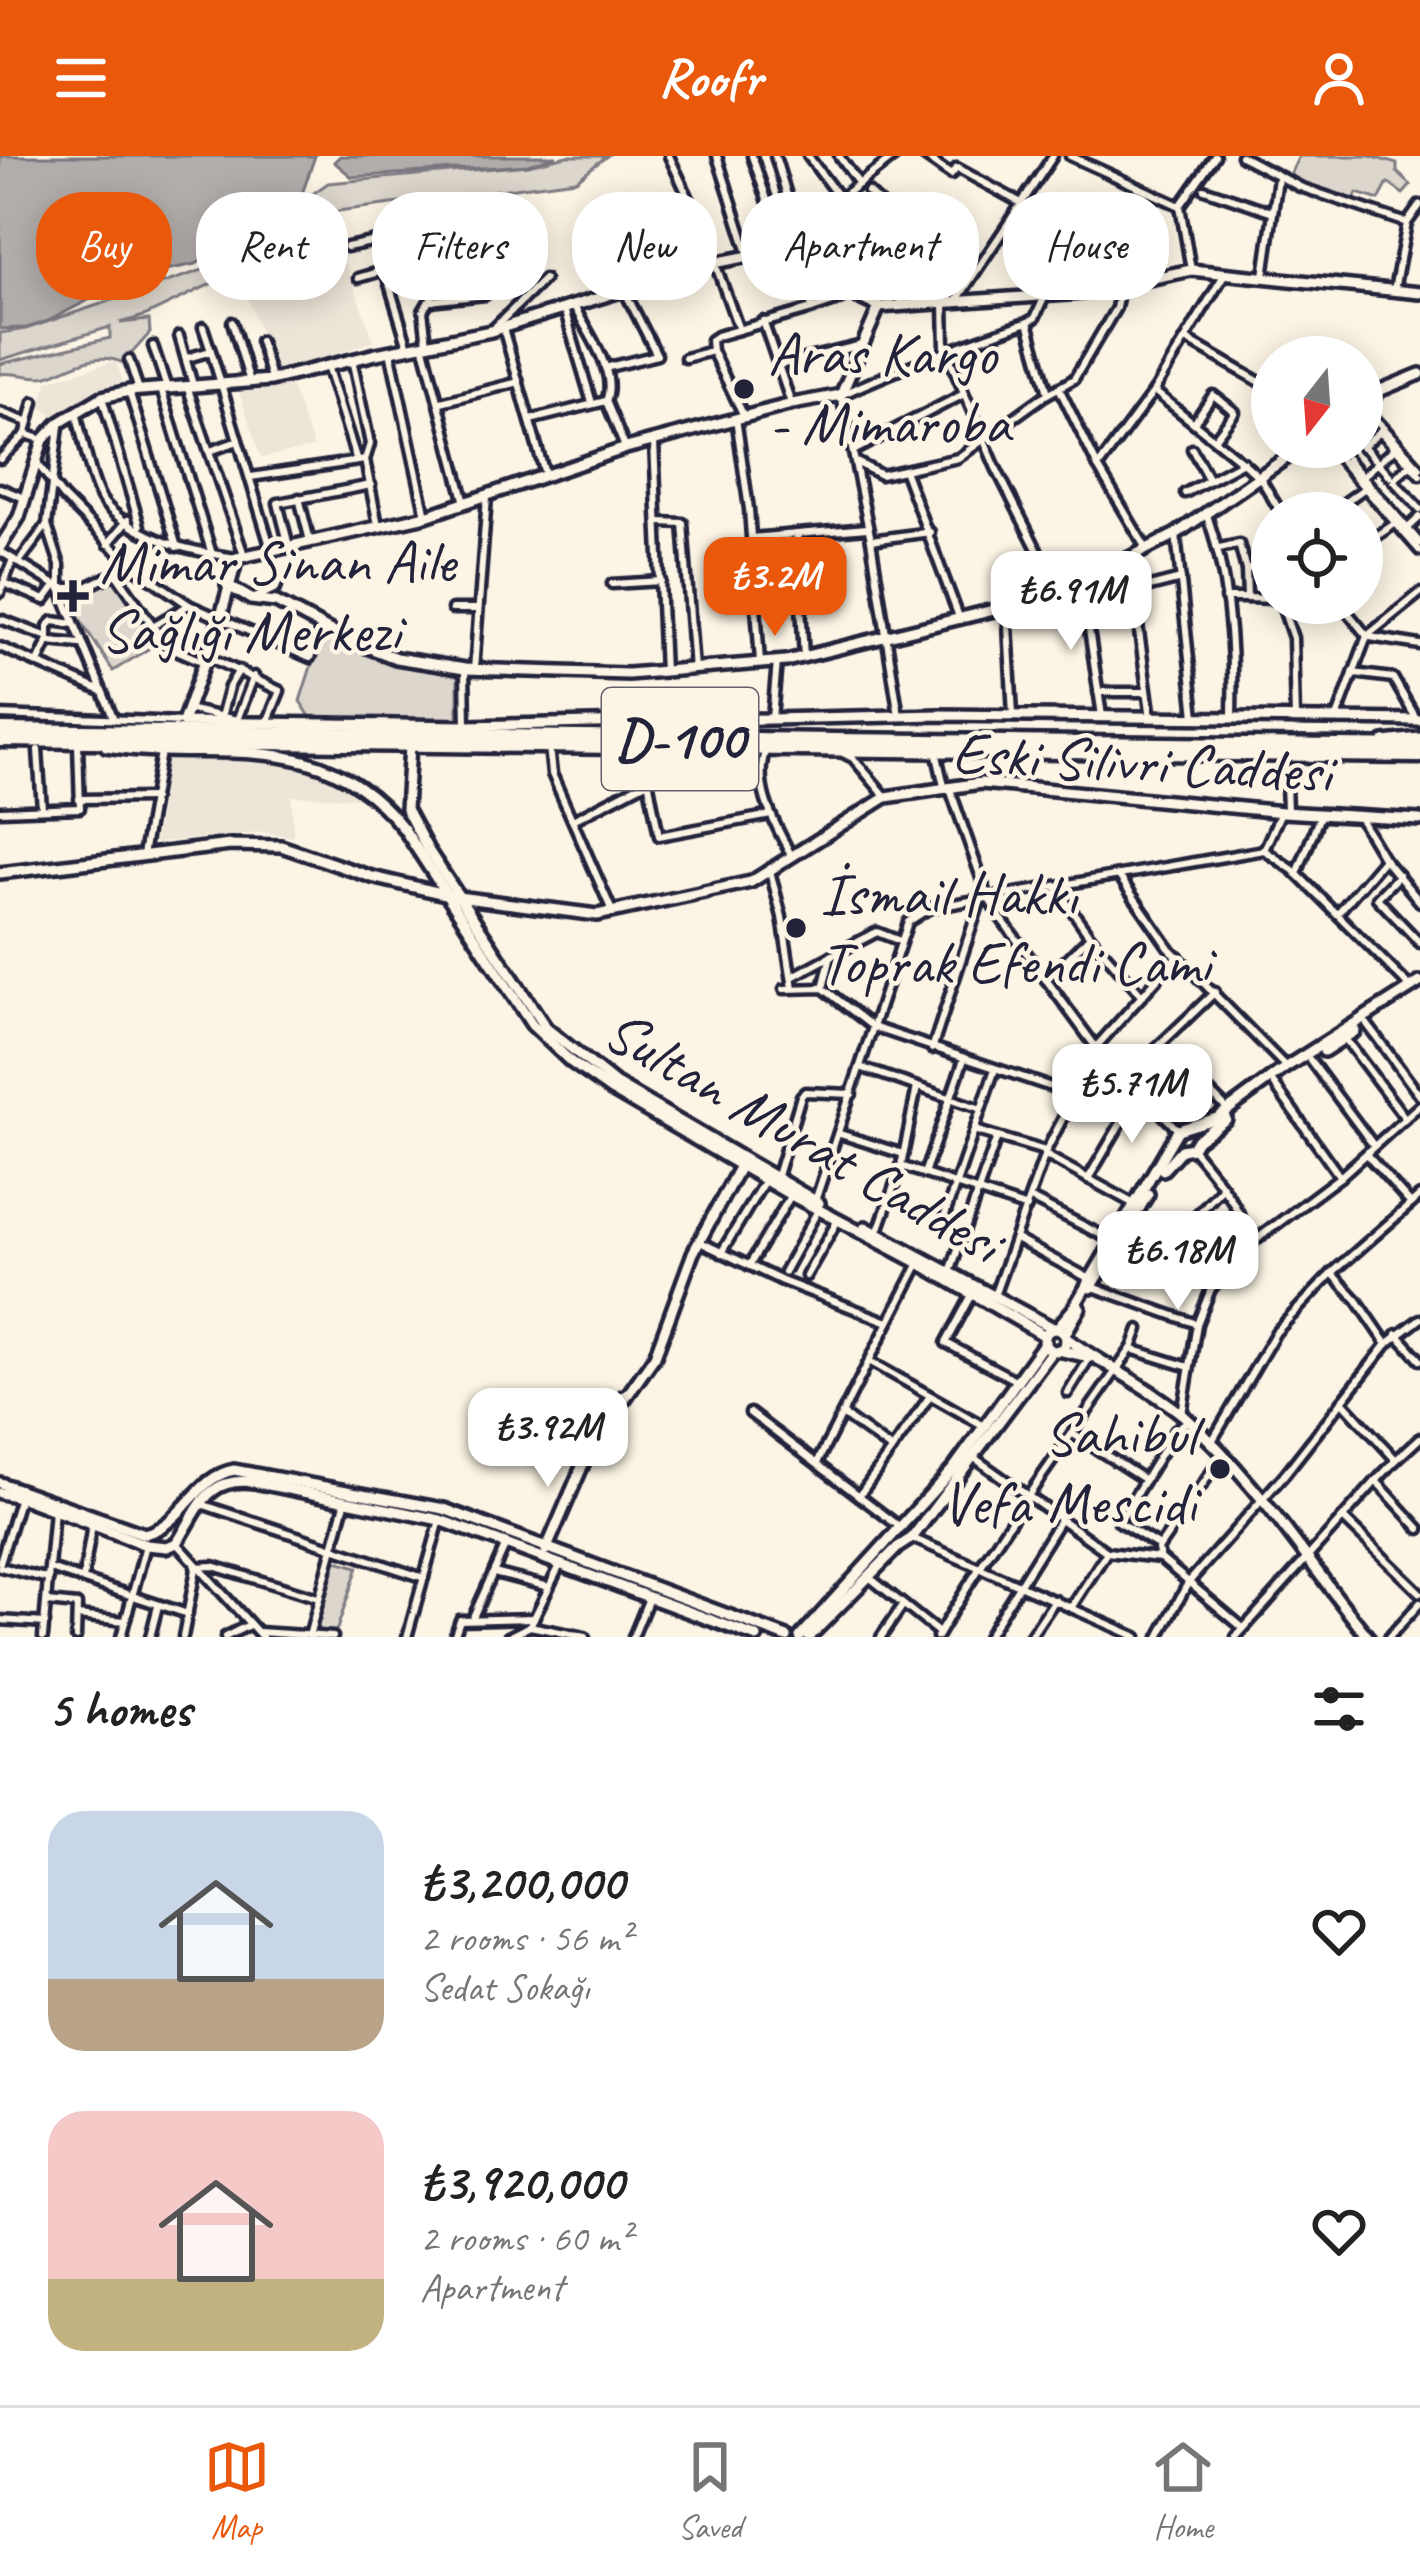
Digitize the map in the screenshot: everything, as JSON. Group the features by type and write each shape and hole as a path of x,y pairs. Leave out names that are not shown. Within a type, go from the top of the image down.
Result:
{"highway":[{"name":"D-100","path":"0,730 898,741 1420,756"},
{"name":"D-100","path":"0,740 936,751 1288,750 1420,742"}],"main road":[{"path":"1169,275 1191,270 1226,272 1420,293"},
{"path":"864,300 879,308 897,308 1003,299"},
{"path":"0,549 19,517 44,440 75,411 102,397 271,380 497,329 592,300"},
{"path":"879,308 841,395 626,448 379,528 241,556 227,585 184,722 466,726 899,716 1418,720"},
{"path":"1383,389 1420,374"},
{"path":"227,585 396,658 469,669 664,672 777,662 1059,594 1176,534 1274,468"},
{"path":"886,717 898,741"},
{"path":"789,740 808,718"},
{"path":"1288,750 1293,719"},
{"name":"Sultan Murat Caddesi","path":"77,741 161,752 249,750 290,756 364,791 409,826 546,1028 666,1118"},
{"path":"290,756 309,744"},
{"name":"Sultan Murat Caddesi","path":"410,746 404,795 409,826 445,893 550,1045 591,1076 838,1220 1055,1339"},
{"name":"Eski Silivri Caddesi","path":"445,893 579,914 612,913 705,895 770,872 886,797 981,783 1284,812 1420,818"},
{"path":"0,873 230,845 280,846 372,877 445,893"},
{"path":"1091,1282 1113,1240 1166,1166 1274,1084 1417,986"},
{"path":"805,1637 869,1577 972,1456 1055,1339 1180,1132 1228,1110 1286,1067 1417,986"},
{"path":"1180,1132 1190,1146"},
{"path":"1180,1132 1190,1146"},
{"path":"545,1552 590,1453 653,1352 700,1242 742,1163"},
{"name":"Sultan Murat Caddesi","path":"770,1179 791,1195 994,1296 1055,1339"},
{"path":"1055,1339 1185,1418 1264,1499 1368,1637"},
{"path":"805,1637 907,1533 984,1426 1055,1339"},
{"path":"162,1547 161,1527 225,1472 442,1515 720,1618 787,1637"},
{"path":"0,1483 92,1525 162,1547 178,1541 201,1504 227,1482 274,1481 346,1500 365,1499"},
{"path":"0,1493 139,1533 175,1527 178,1541"},
{"path":"442,1515 506,1544 545,1552 560,1564 651,1593"},
{"path":"720,1618 757,1637"}],"street":[{"path":"669,156 686,192"},
{"path":"717,156 741,231"},
{"path":"752,156 764,192"},
{"path":"775,156 786,192"},
{"path":"808,156 831,192"},
{"path":"838,156 860,184"},
{"path":"849,192 895,156"},
{"path":"924,156 951,175 957,168 1003,193"},
{"path":"1029,192 1053,156"},
{"path":"1070,156 1180,206"},
{"path":"1191,270 1180,206 1214,156"},
{"path":"1241,156 1278,177 1407,223"},
{"path":"1264,276 1278,177"},
{"path":"1204,189 1273,212"},
{"path":"1394,290 1407,223 1420,205"},
{"path":"1003,229 949,303 945,349 1059,594"},
{"path":"1097,467 1154,392 1226,272"},
{"path":"358,278 372,274"},
{"path":"717,276 739,330"},
{"path":"394,300 408,346"},
{"path":"443,300 433,301 423,311 425,344 464,501"},
{"path":"524,300 497,329 519,382 546,476"},
{"path":"605,368 657,355 629,300"},
{"path":"810,300 812,309"},
{"path":"760,662 740,417 711,340 839,300"},
{"path":"897,308 901,300"},
{"path":"923,306 926,300"},
{"path":"899,716 871,540 841,395 945,349 1028,322 1043,300"},
{"path":"855,461 881,475 952,461 1060,389 1082,368 1118,300"},
{"path":"569,307 605,368 610,393 606,401 626,448"},
{"path":"569,307 592,403"},
{"path":"764,321 791,404"},
{"path":"232,322 250,382"},
{"path":"1028,322 1048,393"},
{"path":"203,327 272,549"},
{"path":"75,411 103,502 176,547 241,556 178,336"},
{"path":"1187,340 1251,376"},
{"path":"260,341 271,380"},
{"path":"779,365 862,345"},
{"path":"153,346 212,554"},
{"path":"186,358 211,351"},
{"path":"390,351 425,510"},
{"path":"685,358 712,351"},
{"path":"250,477 361,459 370,444 352,359"},
{"path":"129,361 176,547"},
{"path":"327,366 371,485 379,528"},
{"path":"441,402 519,382"},
{"path":"1060,389 1097,467 1147,550"},
{"path":"1154,392 1216,437 1268,492"},
{"path":"853,451 964,394"},
{"path":"1195,421 1214,395 1235,412 1216,437"},
{"path":"102,397 141,529"},
{"path":"530,420 606,401"},
{"path":"0,459 26,434 34,402"},
{"path":"1,416 27,422"},
{"path":"59,423 47,525 60,565 58,586 113,717"},
{"path":"347,429 366,425"},
{"path":"1383,430 1417,469"},
{"path":"1383,430 1417,469"},
{"path":"26,434 44,440"},
{"path":"210,451 238,441"},
{"path":"654,442 664,672"},
{"path":"1383,459 1395,448"},
{"path":"1192,449 1209,480"},
{"path":"35,460 108,544 189,605 310,658 321,626"},
{"path":"1185,493 1244,462"},
{"path":"1350,468 1420,547"},
{"path":"1352,468 1375,492"},
{"path":"1362,477 1372,468"},
{"path":"1383,468 1420,512 1407,529"},
{"path":"1377,492 1417,469"},
{"path":"904,470 959,617"},
{"path":"289,546 278,502 371,485"},
{"path":"1391,511 1420,487"},
{"path":"0,488 24,498"},
{"path":"1359,492 1365,488"},
{"path":"466,726 487,496"},
{"path":"299,498 310,542"},
{"path":"1383,501 1420,547"},
{"path":"1208,515 1222,562 1232,718"},
{"path":"108,544 128,520"},
{"path":"659,522 683,524 694,669"},
{"path":"1383,532 1396,523"},
{"path":"47,525 16,560 2,587 45,600 58,586"},
{"path":"751,538 868,527"},
{"path":"871,540 930,532"},
{"path":"797,534 804,658"},
{"path":"1176,534 1195,717"},
{"path":"1219,548 1239,544 1247,598"},
{"path":"0,549 58,586 84,588 131,565"},
{"path":"1129,560 1151,718"},
{"path":"1246,570 1251,568"},
{"path":"115,572 166,646 239,670 280,691 268,718"},
{"path":"1134,591 1181,579"},
{"path":"251,599 276,588 279,580"},
{"path":"612,584 661,580"},
{"path":"1082,583 1102,716"},
{"path":"1336,720 1366,636 1420,593"},
{"path":"1225,598 1251,598"},
{"path":"151,627 189,605"},
{"path":"1007,607 1013,716"},
{"path":"452,609 477,609"},
{"path":"0,619 48,639 82,644"},
{"path":"38,662 48,626 53,621 74,624"},
{"path":"1288,624 1293,638 1293,719"},
{"path":"1357,624 1366,636 1420,645"},
{"path":"0,647 102,692"},
{"path":"772,720 777,662"},
{"path":"221,717 239,670"},
{"path":"1353,673 1393,678 1418,720"},
{"path":"187,709 237,720 254,676"},
{"path":"1098,692 1148,692"},
{"path":"0,715 184,722"},
{"path":"1,811 80,808 77,741"},
{"path":"549,747 552,774 612,913"},
{"path":"642,748 659,836 770,814"},
{"path":"766,749 759,775 770,814 792,858"},
{"path":"38,750 42,809"},
{"path":"837,750 854,758 886,797"},
{"path":"1264,850 1284,812 1288,750"},
{"path":"936,751 985,898 1097,1048 1180,1132"},
{"path":"143,855 161,752"},
{"path":"573,820 646,782"},
{"path":"80,799 153,798"},
{"path":"1297,874 1321,814"},
{"path":"1359,817 1384,859 1420,902"},
{"path":"784,1272 817,1206 900,941 908,922 930,908 1264,850 1297,874 1417,986"},
{"path":"1336,914 1384,859"},
{"path":"770,872 782,917 789,988 823,988 873,1027 1075,1095"},
{"path":"1119,875 1178,956 1286,1067"},
{"path":"1400,875 1377,898 1420,943"},
{"path":"1055,886 1141,995"},
{"path":"932,1049 985,898"},
{"path":"791,977 878,932 900,941"},
{"path":"1046,980 1090,936"},
{"path":"823,988 831,956"},
{"path":"994,1296 1046,1153 1097,1048 1178,956"},
{"path":"1125,1078 1215,992"},
{"path":"1159,1546 1119,1522 1185,1418 1197,1324 1211,1289 1249,1245 1340,1177 1420,1100 1366,1024"},
{"path":"1344,1038 1405,1118"},
{"path":"924,1174 964,1060"},
{"path":"1310,1060 1374,1146"},
{"path":"860,1067 981,1109"},
{"path":"966,1226 944,1218 994,1070"},
{"path":"1194,1076 1228,1110"},
{"path":"1274,1084 1340,1177"},
{"path":"877,1234 901,1166 917,1087"},
{"path":"721,1253 770,1179 801,1096 805,1092 852,1094"},
{"path":"1088,1179 1139,1092"},
{"path":"974,1130 1046,1153 1178,1235 1223,1187"},
{"path":"840,1134 903,1154"},
{"path":"950,1272 997,1137"},
{"path":"1190,1146 1223,1187 1249,1245"},
{"path":"1366,1154 1411,1204"},
{"path":"901,1166 1029,1204 1113,1240"},
{"path":"749,1266 791,1195"},
{"path":"1211,1443 1276,1332 1332,1273 1420,1196"},
{"path":"806,1276 838,1220"},
{"path":"1016,1239 1091,1282 1197,1324"},
{"path":"700,1242 888,1322"},
{"path":"817,1463 919,1262"},
{"path":"1332,1273 1388,1345"},
{"path":"973,1292 946,1343 1018,1382"},
{"path":"1159,1637 1188,1583 1264,1499 1397,1334 1420,1319"},
{"path":"869,1577 938,1635 1025,1496 1132,1349 1139,1329"},
{"path":"1397,1334 1420,1360"},
{"path":"1132,1349 1189,1367"},
{"path":"1068,1393 1090,1357"},
{"path":"868,1361 984,1426"},
{"path":"859,1496 930,1396"},
{"path":"1342,1401 1396,1460"},
{"path":"750,1413 907,1533 976,1569 1137,1637"},
{"path":"842,1414 892,1450"},
{"path":"1073,1434 1145,1480"},
{"path":"1236,1637 1420,1438"},
{"path":"1160,1558 1159,1546 1223,1455"},
{"path":"972,1456 1107,1552 1160,1558 1243,1628"},
{"path":"1376,1481 1420,1529"},
{"path":"20,1497 0,1564 49,1579"},
{"path":"308,1636 346,1500"},
{"path":"201,1504 424,1578"},
{"path":"43,1637 51,1506"},
{"path":"407,1637 442,1515"},
{"path":"1342,1518 1420,1594"},
{"path":"987,1637 1060,1520"},
{"path":"83,1580 92,1525"},
{"path":"178,1541 196,1568 255,1631"},
{"path":"472,1617 506,1544"},
{"path":"122,1637 146,1545"},
{"path":"1071,1607 1107,1552"},
{"path":"508,1637 532,1622 560,1564"},
{"path":"196,1568 213,1566 319,1598"},
{"path":"183,1637 196,1568"},
{"path":"50,1569 188,1614"},
{"path":"493,1572 549,1587"},
{"path":"634,1637 651,1593"},
{"path":"1030,1637 1055,1600"},
{"path":"47,1602 77,1605 76,1637"},
{"path":"1389,1637 1420,1603"},
{"path":"881,1637 903,1605"},
{"path":"150,1637 158,1606"},
{"path":"77,1616 125,1621"},
{"path":"454,1637 460,1620 472,1617 532,1622 564,1635 585,1637"},
{"path":"0,1620 45,1623"},
{"path":"225,1637 255,1631 333,1637"}],"shaded area":[{"path":"0,156 315,156 303,192 196,192 196,264 172,269 172,192 36,192 36,300 88,300 27,328 0,329"},
{"path":"340,156 557,156 528,165 352,177 334,162"},
{"path":"567,156 607,156 576,180 484,192 372,192 372,207 348,210 348,192 315,192 328,183 528,165"},
{"path":"1299,156 1370,156 1397,164 1397,172 1411,185 1403,194 1388,183 1379,200 1357,193 1354,200 1288,179"},
{"path":"348,271 374,341 276,374 249,300 348,300"},
{"path":"196,272 196,291 120,323 149,320 150,333 123,363 94,359 43,377 0,374 0,364 110,338 110,327 0,360 0,333 113,300 172,300 172,280"},
{"path":"116,361 123,383 56,418 40,406 48,381"},
{"path":"289,382 314,447 261,458 239,391"},
{"path":"113,578 156,644 113,671 71,605"},
{"path":"321,635 394,663 458,672 458,722 313,721 300,701"},
{"path":"229,757 313,770 364,798 292,796 293,837 263,832 155,843 167,759"},
{"path":"336,1561 358,1567 337,1629 333,1633 315,1630"}],"place":[{"name":"Aras Kargo - Mimaroba","path":"744,389"},
{"name":"Mimar Sinan Aile Sağlığı Merkezi","path":"73,596"},
{"name":"İsmail Hakkı Toprak Efendi Cami","path":"796,928"},
{"name":"Sahibul Vefa Mescidi","path":"1220,1469"}]}
